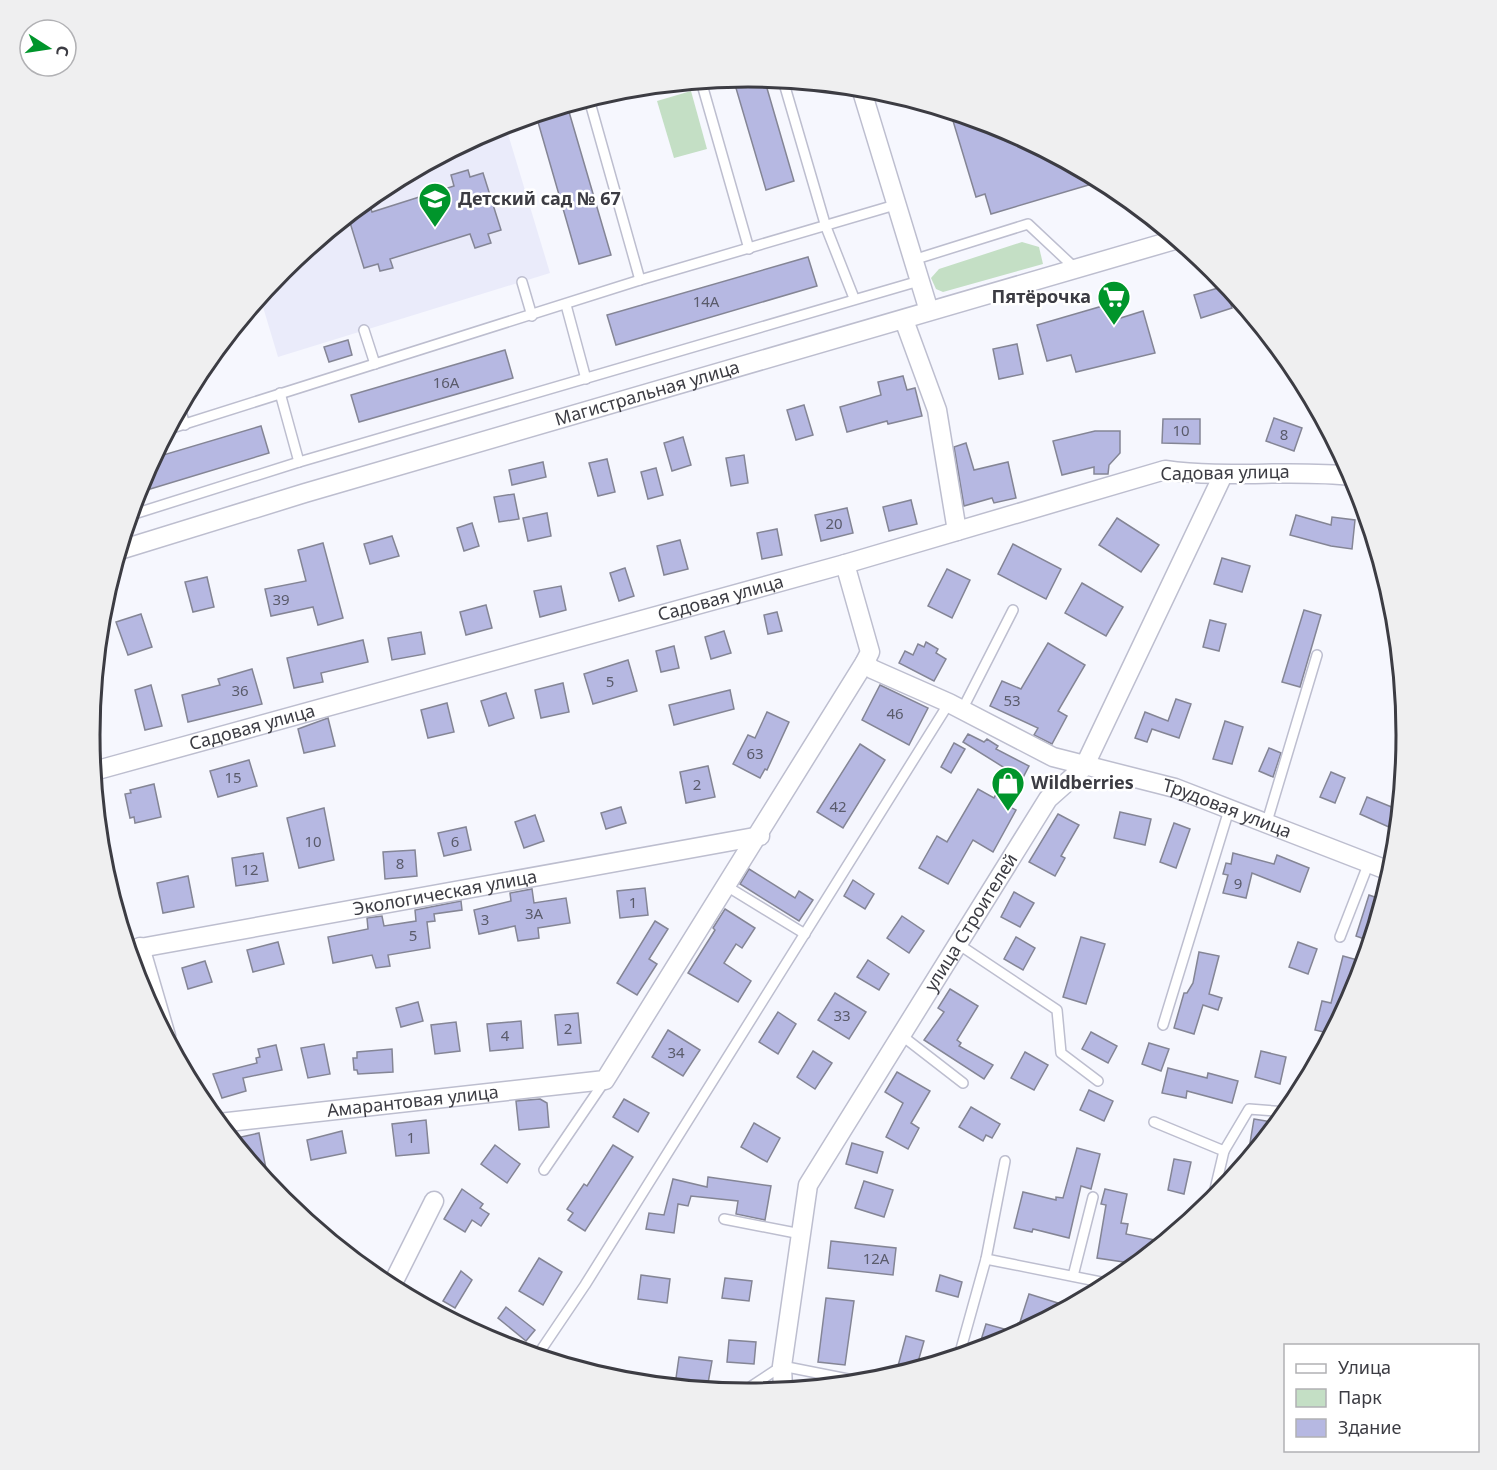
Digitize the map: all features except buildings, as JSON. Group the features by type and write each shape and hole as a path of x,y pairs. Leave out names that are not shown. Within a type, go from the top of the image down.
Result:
{"street":[{"path":"864,97 929,311"},
{"name":"Магистральная улица","path":"129,547 305,493 1168,242"},
{"path":"904,320 937,410 957,531"},
{"name":"Садовая улица","path":"102,769 845,564 1165,470 1223,475 1320,472 1342,475"},
{"name":"улица Строителей","path":"783,1382 782,1366 808,1185 1048,798 1084,767 1223,475"},
{"path":"605,1080 760,836 870,652 845,564"},
{"name":"Трудовая улица","path":"865,662 872,669 955,707 1053,758 1175,788 1382,869"},
{"name":"Экологическая улица","path":"137,948 760,836"},
{"name":"Амарантовая улица","path":"229,1122 605,1080"},
{"path":"396,1279 434,1201"}],"lane":[{"path":"703,88 749,249"},
{"path":"785,88 826,227 854,298"},
{"path":"591,107 640,280"},
{"path":"179,427 640,280 895,205"},
{"path":"913,260 1028,224 1076,269"},
{"path":"141,512 299,462 854,298 919,281"},
{"path":"522,282 532,315"},
{"path":"566,305 586,379"},
{"path":"364,330 375,364"},
{"path":"280,393 299,462"},
{"path":"183,418 185,425"},
{"path":"541,1349 585,1285 805,934 955,707 1013,610"},
{"path":"1266,825 1317,655"},
{"path":"1163,1024 1229,810"},
{"path":"1340,937 1368,865"},
{"path":"728,887 805,934"},
{"path":"958,944 1057,1010 1061,1053 1098,1081"},
{"path":"901,1035 963,1083"},
{"path":"544,1170 605,1080"},
{"path":"1217,1183 1224,1151 1249,1109 1276,1111"},
{"path":"1154,1122 1224,1151"},
{"path":"961,1347 986,1259 1005,1161"},
{"path":"1073,1276 1093,1197"},
{"path":"724,1220 801,1234"},
{"path":"986,1259 1097,1281"},
{"path":"756,1383 782,1366 836,1377"}],"shaded area":[{"name":"Детский сад № 67","path":"508,133 550,273 278,357 263,306 290,277 321,248 388,196 462,154"}],"green space":[{"path":"691,91 707,149 674,158 657,101"},
{"path":"1022,242 1039,247 1043,264 943,292 936,289 931,278 939,269"}],"place":[{"name":"Детский сад № 67","path":"435,228"},
{"name":"Пятёрочка","path":"1114,326"},
{"name":"Wildberries","path":"1008,812"}]}
